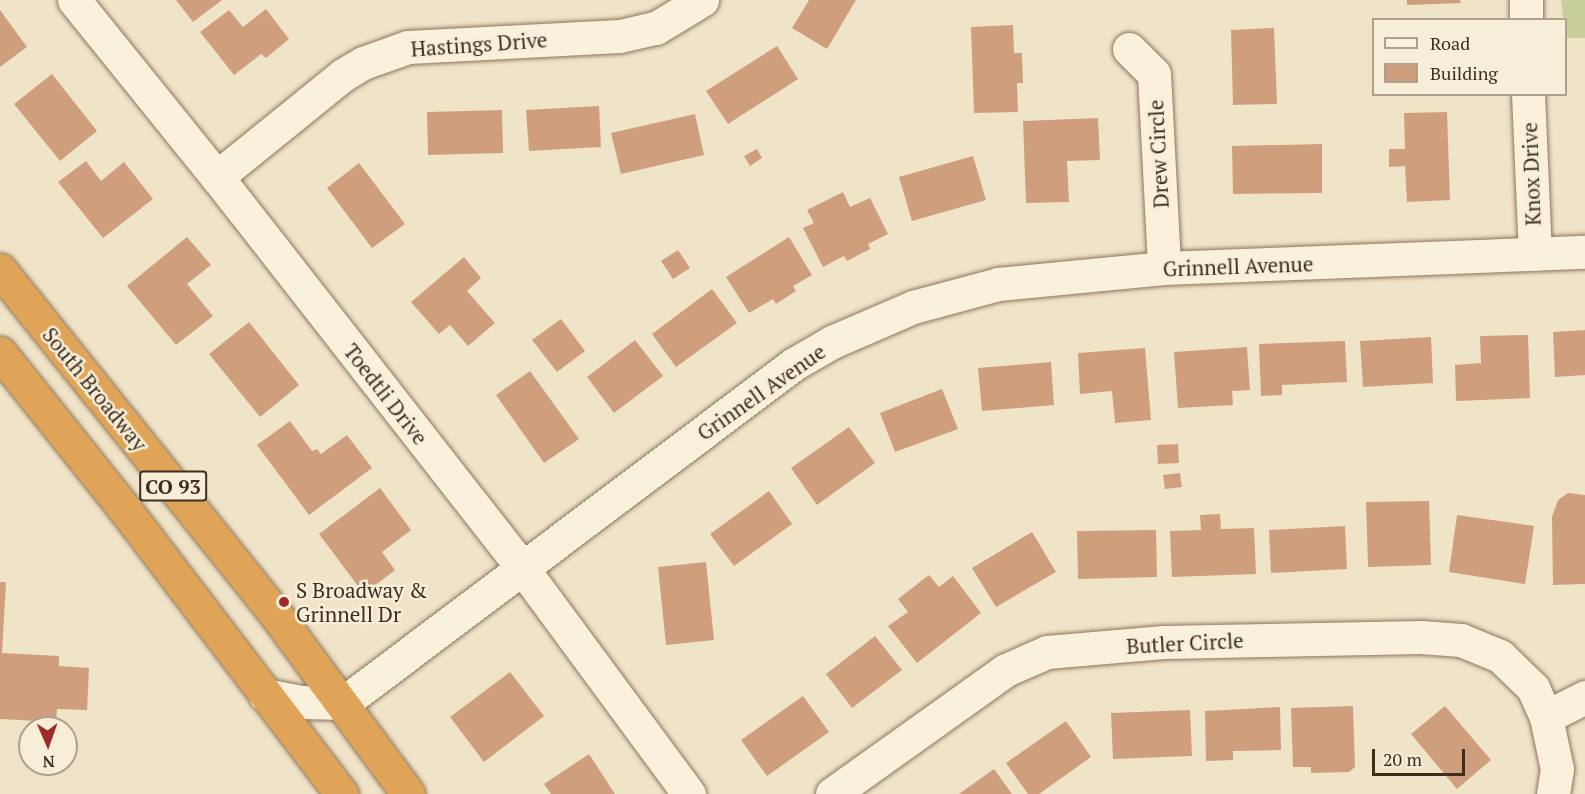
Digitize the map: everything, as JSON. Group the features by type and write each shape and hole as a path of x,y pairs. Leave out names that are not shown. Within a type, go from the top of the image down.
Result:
{"highway":[{"name":"South Broadway","path":"0,270 277,616 408,794"},
{"name":"CO 93","path":"0,353 123,507 342,794"}],"street":[{"name":"Toedtli Drive","path":"74,0 217,177 524,569 689,794"},
{"name":"Hastings Drive","path":"217,177 343,75 363,63 408,47 620,36 656,28 702,0"},
{"path":"1526,0 1526,18"},
{"name":"Drew Circle","path":"1129,49 1154,74 1164,268"},
{"name":"Knox Drive","path":"1528,96 1534,254"},
{"name":"Grinnell Avenue","path":"343,703 524,569 789,367 832,342 913,307 998,284 1164,268 1585,252"},
{"name":"Butler Circle","path":"832,794 1006,669 1047,652 1164,642 1421,637 1461,640 1500,656 1533,688 1546,717 1557,769 1552,794"},
{"path":"266,695 302,702 343,703"},
{"path":"1546,717 1585,697"}],"green space":[{"path":"1561,0 1585,0 1585,38 1567,38 1567,18 1563,18"}],"building":[{"path":"176,0 222,0 193,22"},
{"path":"809,0 856,0 827,49 792,28"},
{"path":"1407,0 1460,0 1461,3 1407,5"},
{"path":"266,9 289,39 266,58 261,54 234,75 200,32 229,10 243,27"},
{"path":"0,10 27,47 0,67"},
{"path":"1013,25 1014,53 1022,53 1023,83 1017,83 1018,112 974,113 971,27"},
{"path":"1274,28 1277,104 1233,105 1231,30"},
{"path":"777,46 798,79 728,124 706,91"},
{"path":"52,74 97,131 60,161 14,104"},
{"path":"599,106 601,147 529,151 526,110"},
{"path":"502,110 503,153 428,155 427,112"},
{"path":"1447,112 1450,200 1407,202 1405,166 1389,167 1389,149 1405,149 1404,113"},
{"path":"695,114 704,155 621,174 611,133"},
{"path":"1098,118 1100,160 1067,161 1069,202 1026,203 1023,121"},
{"path":"1322,144 1322,193 1233,194 1232,146"},
{"path":"757,149 762,158 750,166 744,156"},
{"path":"973,156 986,200 912,221 899,177"},
{"path":"86,161 101,181 124,162 153,199 103,238 58,182"},
{"path":"359,163 405,224 372,248 327,188"},
{"path":"843,192 850,207 870,198 888,234 868,244 870,249 847,261 844,256 823,267 803,228 814,223 807,210"},
{"path":"187,237 211,265 187,284 213,316 176,345 127,286"},
{"path":"789,237 812,275 793,286 796,291 776,304 773,299 749,313 726,277"},
{"path":"678,250 690,268 673,279 661,261"},
{"path":"464,257 481,278 467,291 495,323 468,346 450,325 439,334 411,302"},
{"path":"712,289 737,323 676,367 652,334"},
{"path":"561,319 585,351 557,372 532,340"},
{"path":"249,322 299,385 260,417 209,354"},
{"path":"1585,330 1585,375 1555,377 1553,332"},
{"path":"1528,335 1530,398 1456,401 1455,365 1481,363 1480,336"},
{"path":"1431,337 1433,383 1363,387 1360,341"},
{"path":"635,340 663,376 614,413 587,377"},
{"path":"1345,341 1347,382 1282,385 1282,395 1261,396 1259,344"},
{"path":"1247,347 1250,390 1232,391 1233,405 1178,408 1174,352"},
{"path":"1145,348 1151,420 1115,423 1112,391 1080,394 1078,353"},
{"path":"1051,362 1054,405 982,411 978,368"},
{"path":"530,371 579,439 544,463 496,395"},
{"path":"942,389 958,429 895,452 880,413"},
{"path":"290,421 312,451 317,449 321,454 347,435 372,468 309,515 257,445"},
{"path":"849,427 875,463 817,505 791,468"},
{"path":"1178,444 1179,463 1158,464 1157,445"},
{"path":"1180,473 1182,487 1165,489 1163,475"},
{"path":"380,488 411,530 382,552 395,570 364,594 319,534"},
{"path":"769,491 792,524 734,566 710,534"},
{"path":"1568,493 1585,495 1585,584 1553,585 1552,517 1558,500"},
{"path":"1429,501 1431,565 1368,567 1366,502"},
{"path":"1220,514 1221,529 1254,528 1256,574 1172,577 1170,531 1201,530 1200,515"},
{"path":"1457,515 1534,526 1525,584 1449,572"},
{"path":"1345,526 1347,569 1271,573 1269,530"},
{"path":"1156,530 1157,577 1078,579 1077,531"},
{"path":"1032,532 1056,572 996,607 972,568"},
{"path":"706,562 714,640 666,645 658,567"},
{"path":"929,575 939,587 953,576 981,613 917,663 888,626 908,612 898,599"},
{"path":"0,582 6,582 2,653 59,656 59,666 89,668 87,710 57,709 56,716 18,716 18,720 0,719"},
{"path":"875,636 902,670 852,708 826,674"},
{"path":"510,672 544,716 484,762 450,717"},
{"path":"803,696 829,732 767,776 741,740"},
{"path":"1353,706 1355,767 1349,772 1311,773 1311,767 1293,767 1291,708"},
{"path":"1445,706 1491,760 1457,789 1411,734"},
{"path":"1280,707 1281,750 1233,751 1233,760 1206,761 1205,711"},
{"path":"1190,710 1192,756 1113,759 1111,713"},
{"path":"1066,721 1091,757 1039,794 1028,794 1006,763"},
{"path":"589,754 615,794 551,794 544,784"},
{"path":"994,769 1012,794 959,794"}],"place":[{"name":"S Broadway & Grinnell Dr","path":"284,602"}]}
